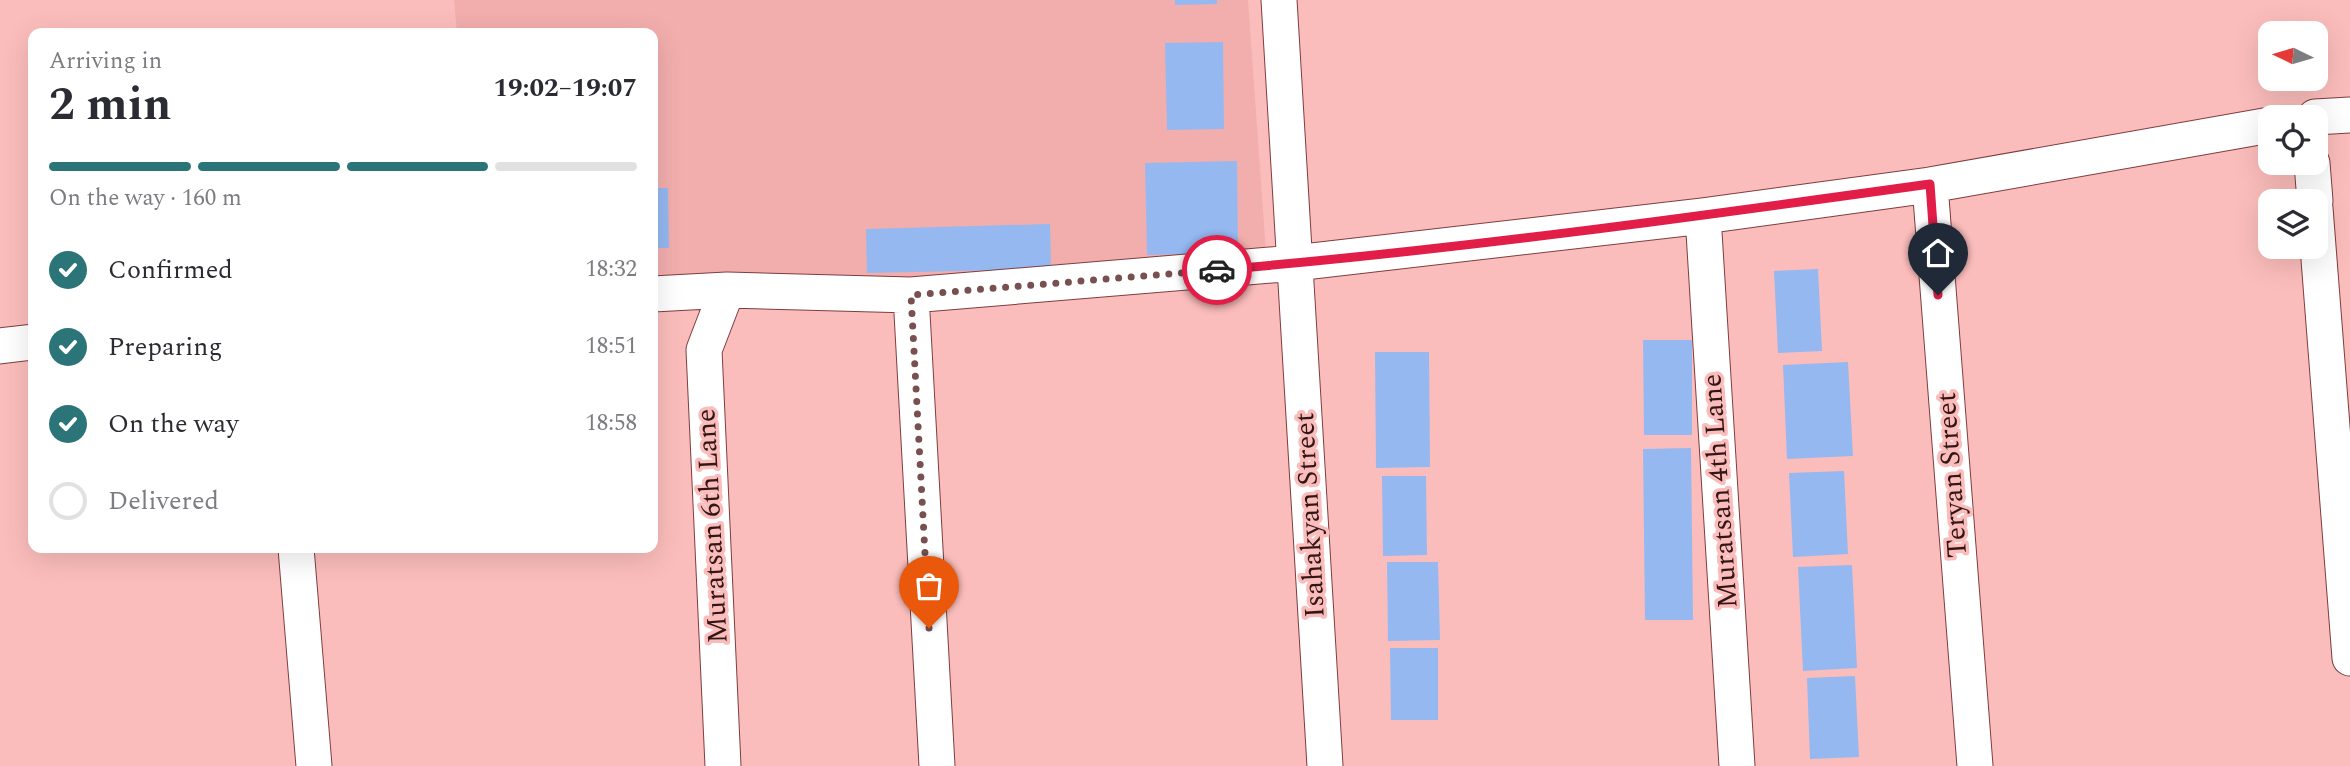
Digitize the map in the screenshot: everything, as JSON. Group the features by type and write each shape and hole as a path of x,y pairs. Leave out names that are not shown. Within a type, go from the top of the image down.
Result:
{"street":[{"name":"Isahakyan Street","path":"1279,0 1325,766"},
{"path":"2328,116 2350,115"},
{"path":"658,294 727,290 911,295 1295,263 1703,216 1930,184 2258,127"},
{"name":"Teryan Street","path":"1930,184 1975,766"},
{"name":"Muratsan 4th Lane","path":"1703,216 1737,766"},
{"path":"2319,259 2350,658"},
{"name":"Muratsan 6th Lane","path":"723,766 704,350 727,290"},
{"path":"911,295 937,766"},
{"path":"0,345 28,342"},
{"path":"296,553 314,766"}],"shaded area":[{"path":"454,0 1248,0 1267,266 658,304 658,28 457,28"}],"building":[{"path":"1175,0 1217,0 1217,4 1175,5"},
{"path":"1223,42 1224,129 1167,130 1165,43"},
{"path":"1237,161 1238,253 1147,255 1145,163"},
{"path":"658,188 668,188 669,248 658,248"},
{"path":"1050,224 1051,269 867,273 866,229"},
{"path":"1818,269 1822,351 1778,353 1774,271"},
{"path":"1643,340 1692,340 1692,435 1644,435"},
{"path":"1375,352 1429,352 1430,467 1376,468"},
{"path":"1848,362 1853,456 1787,459 1783,365"},
{"path":"1691,448 1693,620 1645,620 1643,449"},
{"path":"1844,471 1848,554 1793,557 1789,473"},
{"path":"1382,476 1426,476 1427,555 1383,556"},
{"path":"1387,562 1438,562 1440,640 1388,641"},
{"path":"1852,565 1857,668 1803,671 1798,567"},
{"path":"1390,648 1438,648 1438,720 1391,720"},
{"path":"1855,676 1859,757 1810,759 1807,678"}],"way so far":[{"path":"929,628 911,295 1217,270"}],"route":[{"path":"1217,270 1703,216 1930,184 1938,295"}]}
